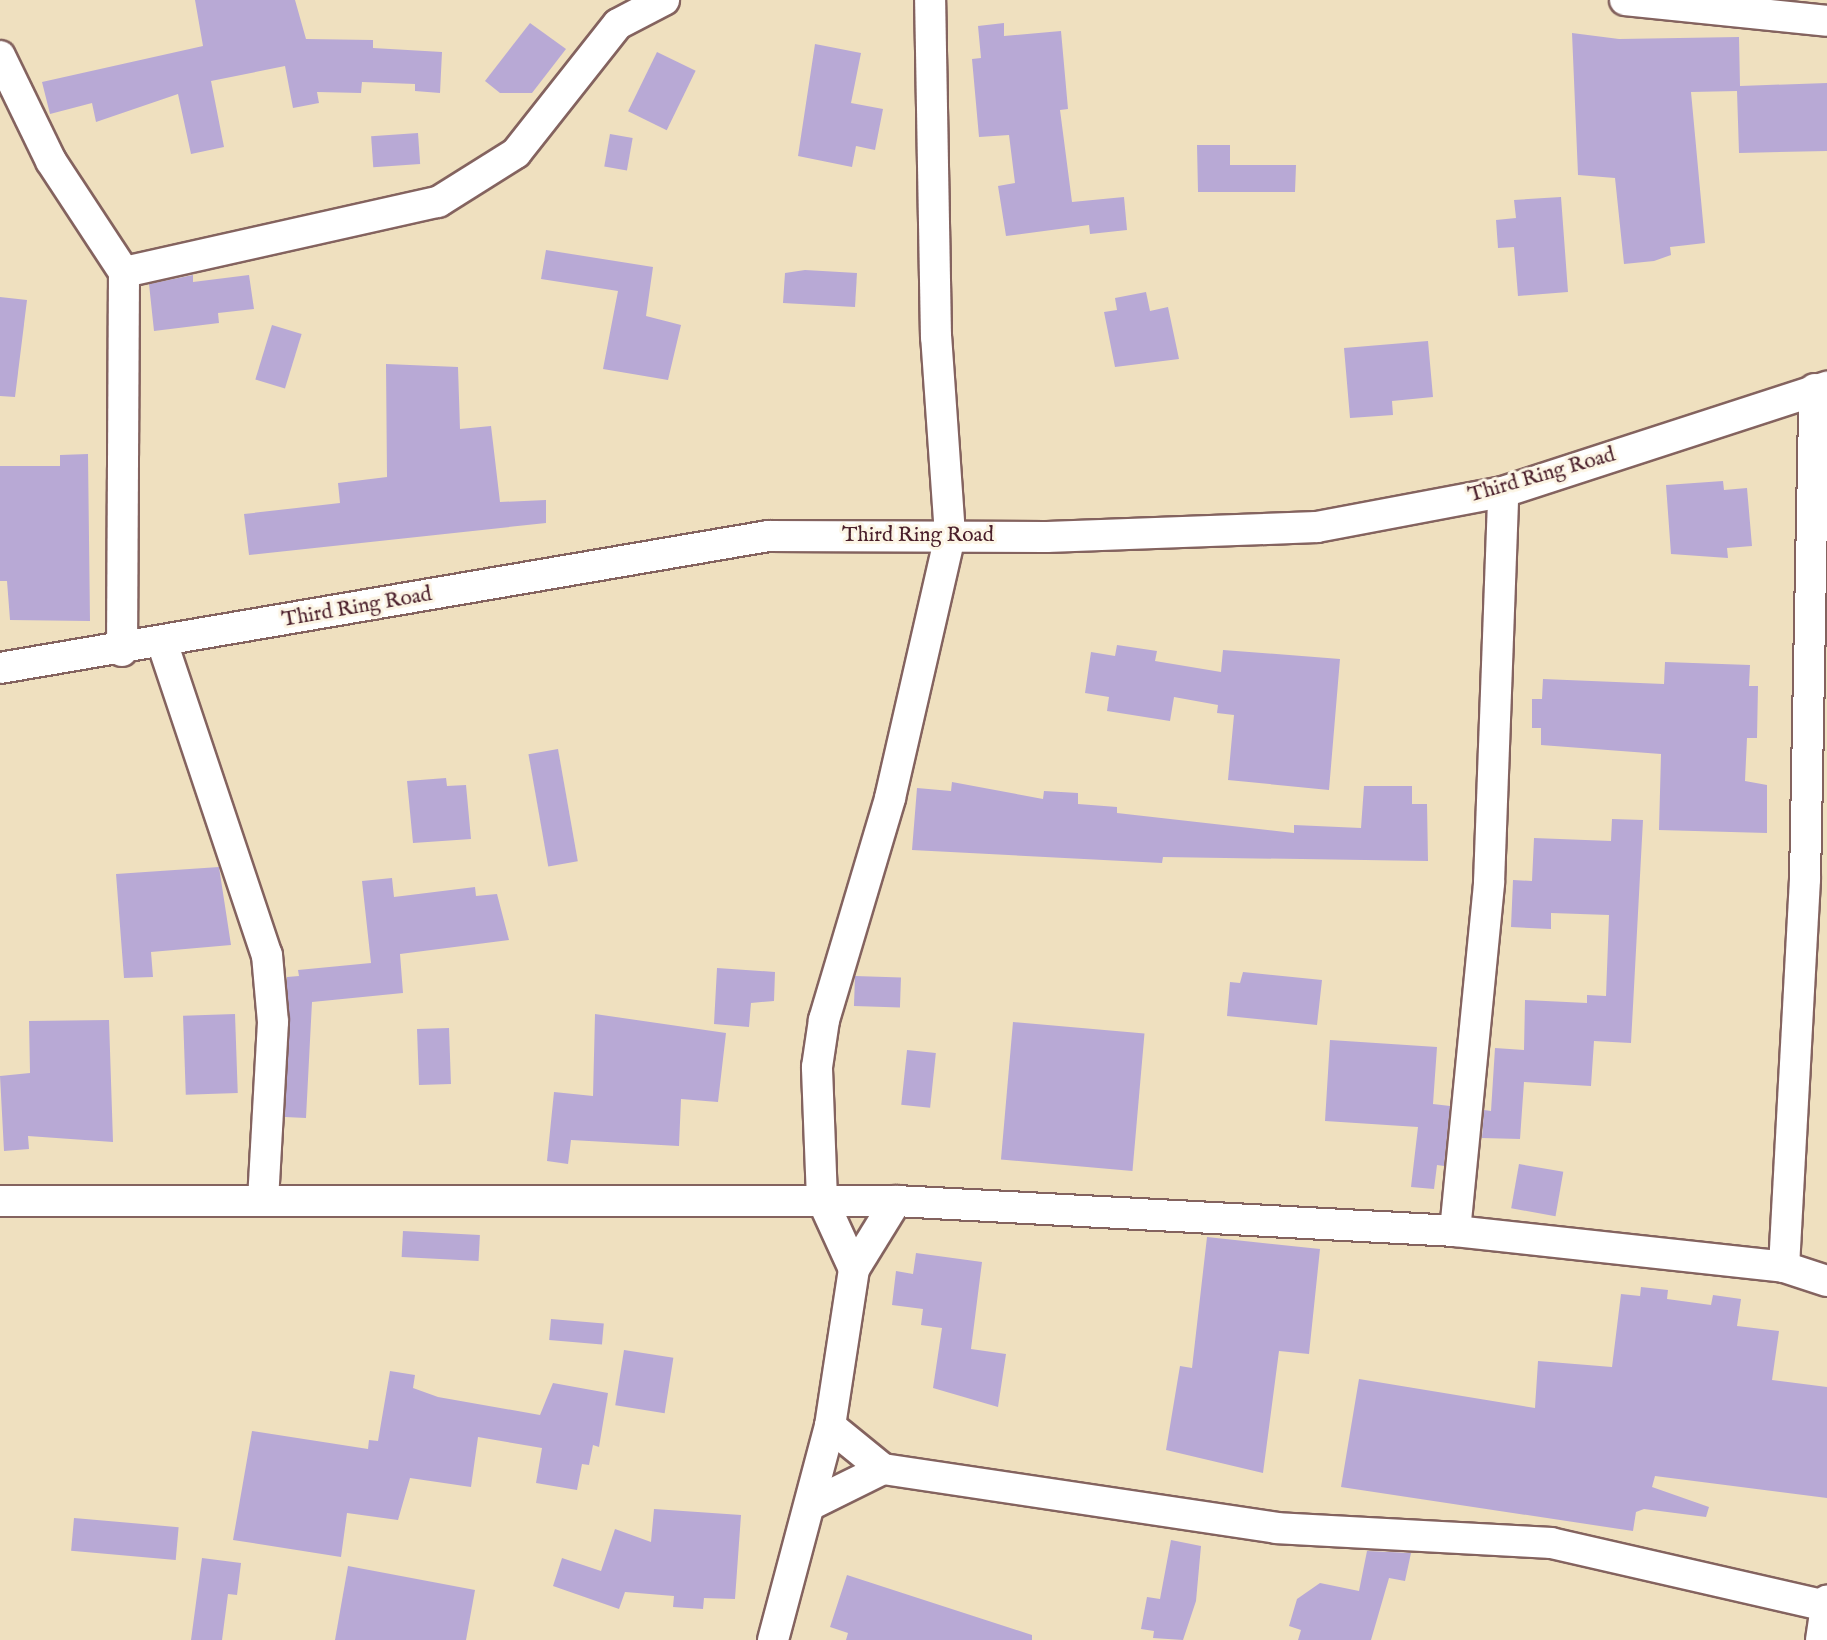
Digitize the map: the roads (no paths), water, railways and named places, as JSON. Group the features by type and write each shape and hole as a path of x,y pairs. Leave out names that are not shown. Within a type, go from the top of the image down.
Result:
{"street":[{"path":"124,272 438,202 516,153 555,112 618,24 664,0"},
{"path":"853,1269 821,1199 817,1067 824,1020 890,798 950,535 936,337 930,0"},
{"path":"1625,0 1827,21"},
{"path":"0,56 51,161 124,272 122,651"},
{"path":"1784,1267 1805,880 1820,388"},
{"name":"Third Ring Road","path":"0,668 122,651 768,536 1317,527 1503,492 1820,388"},
{"path":"1455,1231 1489,883 1503,492"},
{"path":"162,642 267,956 273,1022 263,1200"},
{"path":"0,1201 896,1201 1455,1231 1784,1267 1827,1281"},
{"path":"773,1640 830,1426 853,1269 896,1201"},
{"path":"830,1426 883,1469 1276,1528 1551,1543 1827,1604 1821,1640"},
{"path":"810,1505 883,1469"}]}
